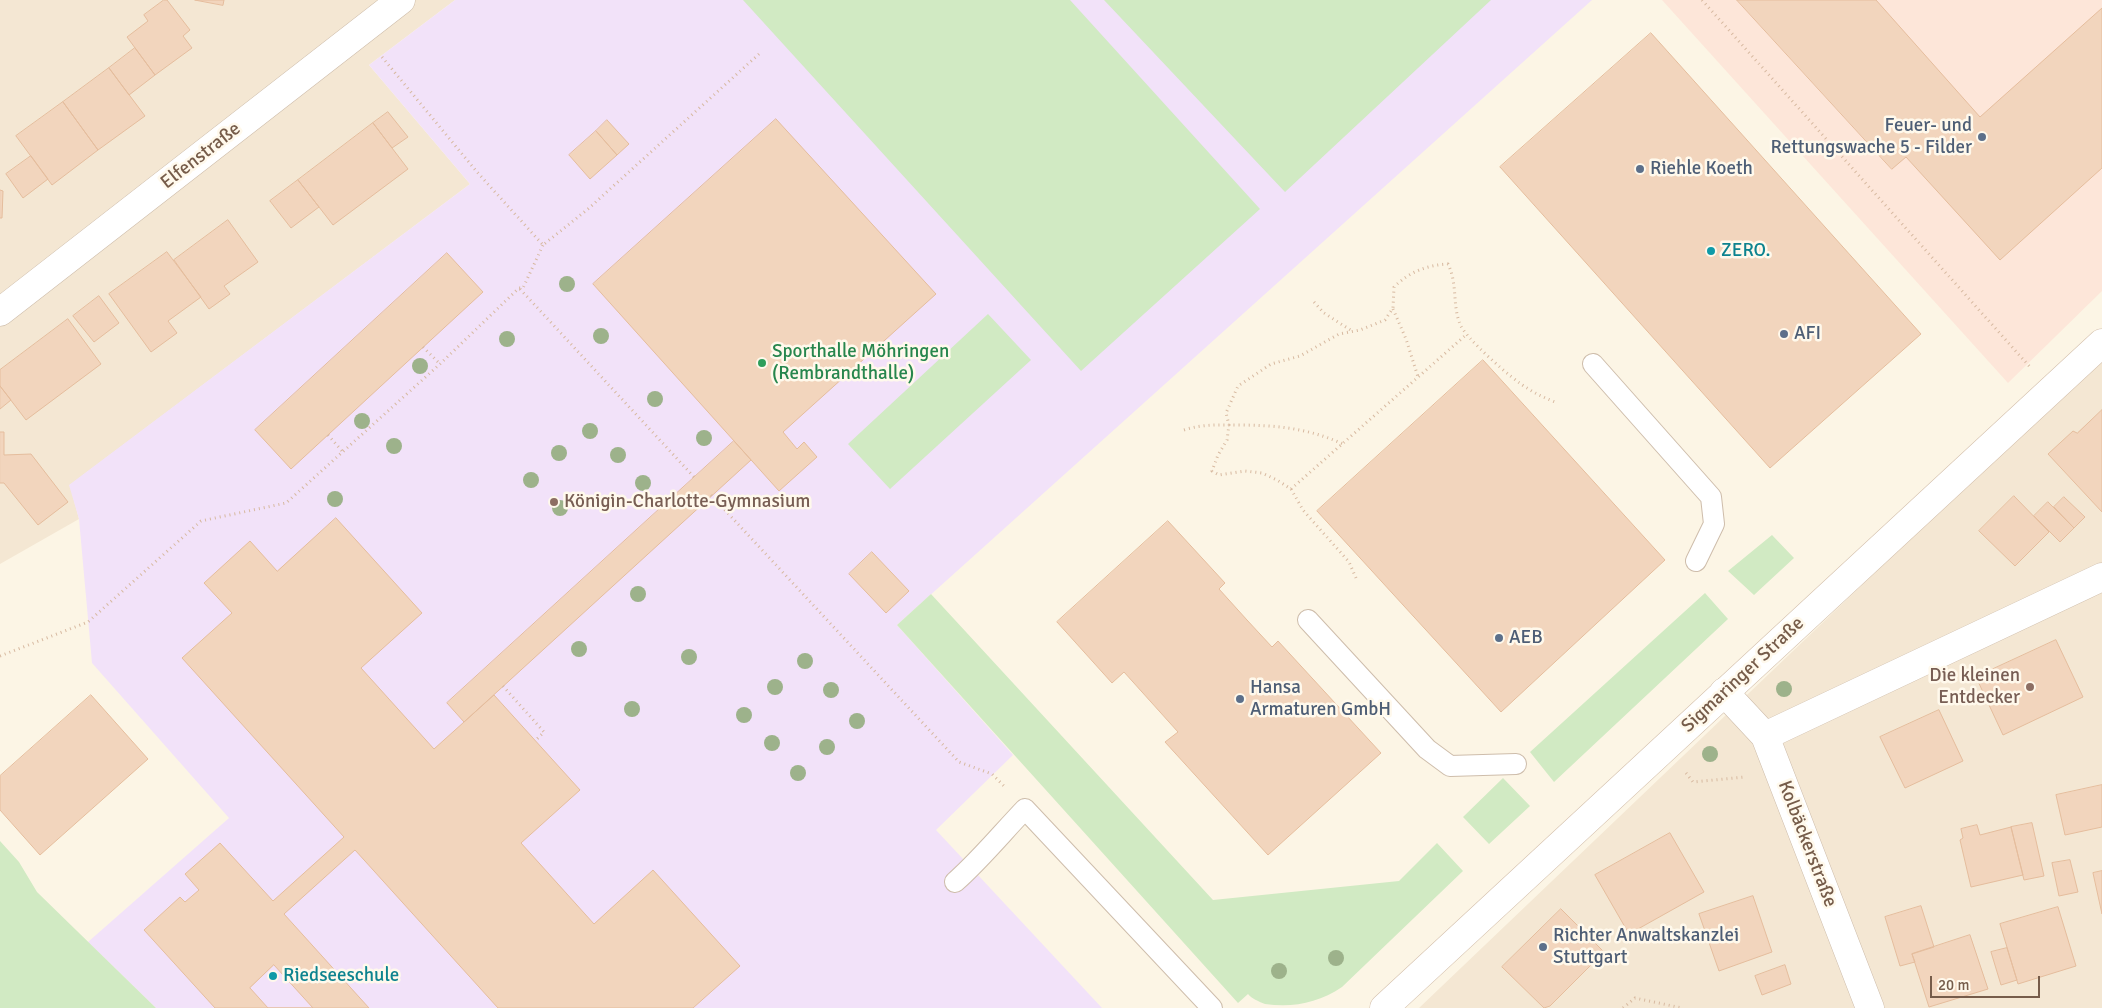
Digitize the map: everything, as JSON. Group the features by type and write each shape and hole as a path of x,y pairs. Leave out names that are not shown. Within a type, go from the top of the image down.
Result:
{"street":[{"name":"Elfenstraße","path":"0,312 401,0"},
{"name":"Sigmaringer Straße","path":"1384,1008 2102,343"},
{"path":"1765,736 2102,578"},
{"name":"Kolbäckerstraße","path":"1724,692 1765,736 1870,1008"}],"lane":[{"path":"1593,364 1711,497 1714,524 1696,561"},
{"path":"1308,620 1427,749 1450,766 1516,764"},
{"path":"955,882 972,867 990,844 1026,808 1212,1008"}],"path":[{"path":"1702,0 2051,391"},
{"path":"360,32 477,172 543,245"},
{"path":"0,656 88,622 200,521 286,504 440,364 519,288 523,288 543,245 588,209 759,54"},
{"path":"1418,377 1406,339 1393,308 1394,287 1403,278 1431,265 1448,264 1454,276 1455,300 1460,325 1467,334 1526,388 1554,402"},
{"path":"519,288 694,477"},
{"path":"1314,302 1324,313 1353,332"},
{"path":"1356,578 1349,562 1304,510 1291,490 1277,480 1262,473 1245,471 1219,475 1212,470 1227,440 1229,425 1226,413 1238,386 1271,364 1300,356 1339,334 1353,332 1385,320 1393,308"},
{"path":"1291,490 1467,334"},
{"path":"423,347 440,364"},
{"path":"1184,430 1211,424 1288,427 1328,437 1343,444"},
{"path":"328,434 343,452"},
{"path":"711,495 959,762 992,774"},
{"path":"503,686 544,732 535,741"},
{"path":"1664,748 1693,782 1780,774"},
{"path":"1623,1008 1635,998 1682,1008"}],"shaded area":[{"path":"0,0 455,0 369,65 470,184 70,485 79,519 0,564"},
{"name":"Königin-Charlotte-Gymnasium","path":"455,0 1592,0 897,625 1013,755 936,830 1102,1008 156,1008 88,942 229,818 92,663 79,519 69,485 470,184 369,65"},
{"name":"Feuer- und Rettungswache 5 - Filder","path":"1662,0 2102,0 2102,291 2008,383"},
{"path":"2102,356 2102,1008 1419,1008"}],"green space":[{"path":"743,0 1070,0 1260,209 1081,371"},
{"path":"1104,0 1491,0 1285,192"},
{"path":"988,314 1031,360 890,489 848,444"},
{"path":"1772,535 1794,558 1754,595 1728,571"},
{"path":"1705,593 1728,619 1554,782 1530,752"},
{"path":"931,594 1213,900 1399,881 1437,843 1463,871 1342,987 1324,997 1295,1005 1265,1004 1253,999 1248,994 1238,1003 897,625"},
{"path":"1503,778 1530,806 1489,844 1463,817"},
{"path":"0,841 19,862 37,892 156,1008 0,1008"}],"building":[{"path":"164,0 167,0 190,30 183,36 192,48 155,75 127,37 148,21 144,15"},
{"path":"195,0 224,0 223,5"},
{"name":"Feuer- und Rettungswache 5 - Filder","path":"1737,0 1876,0 1980,117 2102,8 2102,168 2000,260 1906,157 1892,169"},
{"name":"ZERO.","path":"1651,33 1921,334 1770,468 1500,167"},
{"path":"135,48 155,75 129,95 109,68"},
{"path":"109,68 145,116 98,150 63,102"},
{"path":"63,102 98,150 52,185 16,136"},
{"path":"388,112 408,137 392,148 373,123"},
{"name":"Sporthalle Möhringen (Rembrandthalle)","path":"776,119 936,294 783,432 797,449 804,442 817,457 779,491 593,284"},
{"path":"607,120 629,144 617,155 596,131"},
{"path":"373,123 408,169 333,225 298,180"},
{"path":"596,131 617,155 590,179 569,155"},
{"path":"31,156 48,179 23,198 6,174"},
{"path":"298,180 319,207 291,228 270,201"},
{"path":"0,190 3,191 2,218 0,218"},
{"path":"228,220 258,262 224,286 230,294 209,309 174,260"},
{"path":"167,252 201,297 168,321 177,333 151,352 109,294"},
{"path":"447,253 483,292 291,469 255,430"},
{"path":"99,296 119,323 94,342 73,316"},
{"path":"68,319 101,364 26,420 0,386 0,370"},
{"path":"1483,360 1665,560 1501,712 1317,511"},
{"path":"0,386 11,400 0,409"},
{"path":"2102,410 2102,512 2048,454 2073,431 2077,433"},
{"path":"0,432 4,432 4,455 31,454 68,502 38,525 4,483 0,483"},
{"path":"734,441 751,460 464,722 447,703"},
{"path":"2014,496 2049,532 2015,566 1979,531"},
{"path":"2064,497 2085,517 2074,528 2054,507"},
{"path":"2048,502 2074,528 2060,542 2034,516"},
{"path":"336,518 422,613 361,668 434,749 494,695 580,790 521,843 594,924 653,870 740,966 693,1008 498,1008 355,850 284,914 369,1008 215,1008 144,930 180,897 185,902 199,890 185,874 220,843 273,901 344,837 182,658 232,613 204,583 250,541 277,571"},
{"name":"Hansa Armaturen GmbH","path":"1168,521 1225,583 1219,589 1247,620 1272,647 1278,641 1381,753 1268,855 1165,742 1178,732 1124,672 1112,683 1057,622"},
{"path":"872,552 909,591 886,613 849,574"},
{"name":"Die kleinen Entdecker","path":"2056,640 2083,697 2003,735 1976,677"},
{"path":"91,695 148,759 40,855 0,810 0,776"},
{"path":"1939,710 1963,761 1905,788 1880,737"},
{"path":"2102,785 2102,827 2065,835 2056,795"},
{"path":"2032,823 2044,876 2024,880 2011,827"},
{"path":"1977,825 1980,835 2011,827 2023,875 1971,887 1960,840 1963,838 1961,829"},
{"path":"1670,833 1704,892 1629,934 1595,875"},
{"path":"2070,860 2078,892 2059,896 2052,863"},
{"path":"2102,871 2102,914 2093,873"},
{"path":"1753,896 1772,952 1719,971 1699,914"},
{"path":"1921,906 1934,947 1912,954 1915,962 1900,966 1885,917"},
{"path":"2058,907 2076,966 2018,984 2000,924"},
{"path":"1561,909 1604,952 1550,1006 1544,1008 1502,967"},
{"path":"1970,935 1988,989 1929,1007 1912,954"},
{"path":"2007,948 2017,980 2001,985 1991,952"},
{"name":"Riedseeschule","path":"274,965 313,1008 268,1008 250,988"},
{"path":"1785,965 1791,984 1762,995 1755,976"}],"place":[{"name":"Feuer- und Rettungswache 5 - Filder","path":"1982,137"},
{"name":"Riehle Koeth","path":"1640,169"},
{"name":"ZERO.","path":"1711,251"},
{"name":"AFI","path":"1784,334"},
{"name":"Sporthalle Möhringen (Rembrandthalle)","path":"762,363"},
{"name":"Königin-Charlotte-Gymnasium","path":"554,502"},
{"name":"AEB","path":"1499,638"},
{"name":"Die kleinen Entdecker","path":"2030,687"},
{"name":"Hansa Armaturen GmbH","path":"1240,699"},
{"name":"Richter Anwaltskanzlei Stuttgart","path":"1543,947"},
{"name":"Riedseeschule","path":"273,976"}]}
